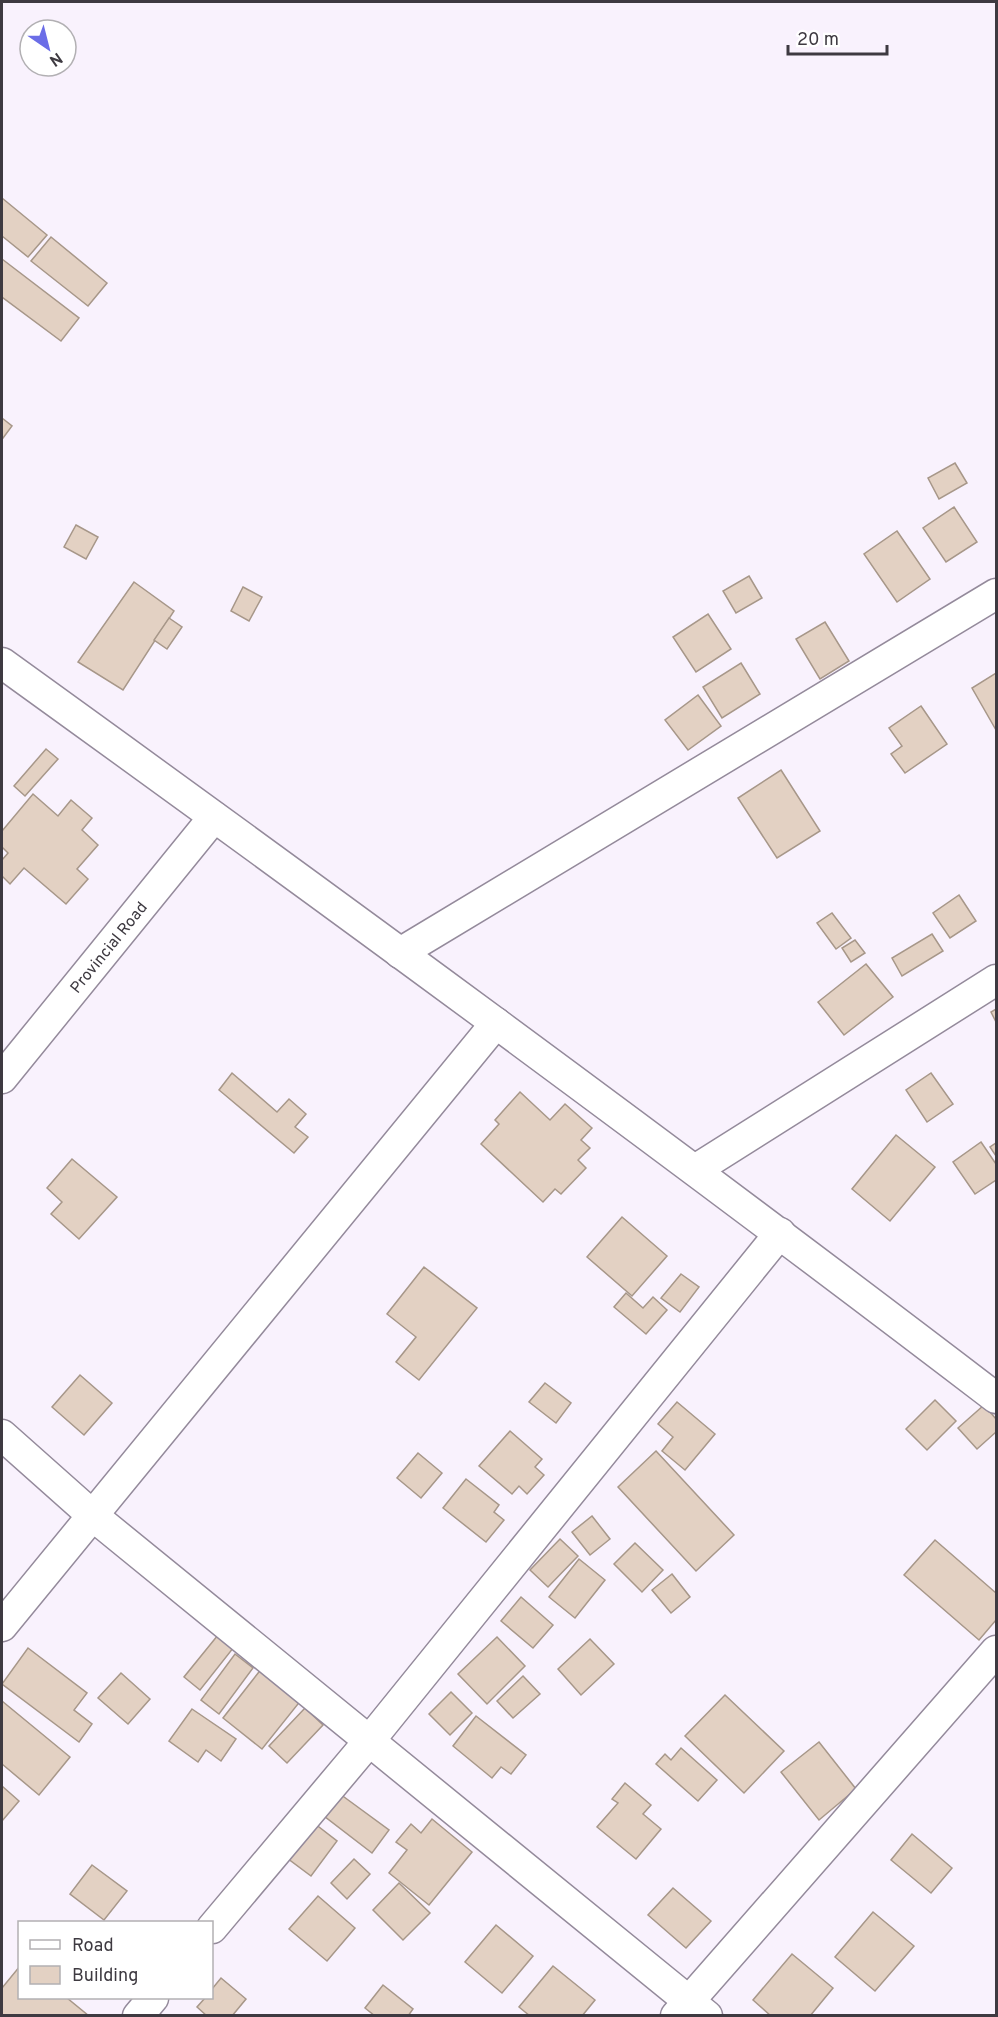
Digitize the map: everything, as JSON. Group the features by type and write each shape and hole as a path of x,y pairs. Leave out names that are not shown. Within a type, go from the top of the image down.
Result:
{"street":[{"path":"400,953 996,594"},
{"path":"2,663 695,1170 996,1398"},
{"name":"Provincial Road","path":"2,1078 214,817"},
{"path":"695,1170 996,980"},
{"path":"2,1626 496,1023"},
{"path":"213,1927 370,1740 780,1233"},
{"path":"2,1435 92,1515 370,1740 691,2011 996,1651"},
{"path":"138,2016 152,1999"}],"building":[{"path":"2,198 47,235 28,257 2,236"},
{"path":"51,237 107,283 88,306 31,261"},
{"path":"2,259 79,318 61,341 2,297"},
{"path":"2,418 12,426 3,438 2,437"},
{"path":"955,463 967,483 939,499 928,478"},
{"path":"954,507 977,542 946,562 923,528"},
{"path":"76,525 98,537 86,559 64,547"},
{"path":"897,531 930,579 897,602 864,554"},
{"path":"749,576 762,598 736,613 723,591"},
{"path":"134,582 174,611 123,690 78,662"},
{"path":"243,587 262,597 249,621 231,611"},
{"path":"708,614 731,649 696,672 673,637"},
{"path":"169,618 182,627 167,649 154,640"},
{"path":"825,622 849,661 820,679 796,639"},
{"path":"741,663 760,694 722,718 703,687"},
{"path":"996,673 996,730 972,688"},
{"path":"698,695 721,726 688,750 665,720"},
{"path":"921,706 947,744 905,773 891,754 902,746 889,728"},
{"path":"46,749 58,759 25,796 14,786"},
{"path":"781,770 820,831 777,858 738,798"},
{"path":"33,794 58,816 71,800 92,818 82,830 98,845 77,869 88,879 66,904 24,868 10,884 2,876 2,860 8,853 2,847 2,831"},
{"path":"959,895 976,921 950,938 933,913"},
{"path":"832,913 851,938 836,949 817,923"},
{"path":"932,934 943,951 902,976 892,958"},
{"path":"855,940 865,953 851,962 842,948"},
{"path":"866,964 893,997 844,1035 818,1002"},
{"path":"996,1009 996,1022 991,1012"},
{"path":"232,1073 277,1112 289,1099 306,1114 295,1127 308,1137 294,1153 219,1090"},
{"path":"931,1073 953,1104 927,1122 906,1090"},
{"path":"520,1092 550,1120 565,1104 592,1128 581,1140 590,1148 578,1160 586,1168 561,1194 555,1189 543,1202 481,1144 499,1124 495,1120"},
{"path":"896,1135 935,1167 890,1221 852,1189"},
{"path":"981,1142 996,1164 996,1180 975,1194 953,1162"},
{"path":"996,1143 996,1156 990,1147"},
{"path":"72,1159 117,1197 79,1239 51,1214 62,1202 47,1188"},
{"path":"622,1217 667,1256 632,1296 587,1257"},
{"path":"424,1267 477,1308 419,1380 396,1362 416,1337 387,1314"},
{"path":"681,1274 699,1287 680,1312 661,1298"},
{"path":"626,1293 643,1308 653,1297 667,1310 646,1334 614,1307"},
{"path":"80,1375 112,1403 84,1435 52,1407"},
{"path":"545,1383 571,1403 556,1423 529,1402"},
{"path":"935,1400 956,1421 927,1450 906,1429"},
{"path":"677,1402 715,1434 685,1470 662,1451 673,1437 658,1424"},
{"path":"984,1405 996,1419 996,1432 977,1449 958,1428"},
{"path":"510,1431 542,1459 535,1467 544,1475 527,1494 519,1486 512,1494 479,1466"},
{"path":"656,1451 734,1535 696,1571 618,1487"},
{"path":"418,1453 442,1473 421,1498 397,1478"},
{"path":"466,1479 499,1505 494,1512 504,1520 486,1542 443,1508"},
{"path":"592,1516 610,1539 590,1555 572,1532"},
{"path":"560,1539 578,1556 548,1587 530,1570"},
{"path":"935,1540 996,1593 996,1620 979,1640 904,1575"},
{"path":"635,1543 663,1570 642,1592 614,1564"},
{"path":"579,1559 605,1580 575,1618 549,1597"},
{"path":"672,1574 690,1597 671,1613 652,1590"},
{"path":"521,1597 553,1625 533,1648 501,1621"},
{"path":"218,1635 234,1647 200,1690 184,1677"},
{"path":"497,1637 525,1666 487,1704 458,1674"},
{"path":"590,1639 614,1664 581,1695 558,1669"},
{"path":"28,1648 87,1693 74,1710 92,1724 79,1742 2,1684"},
{"path":"235,1654 253,1668 219,1714 201,1700"},
{"path":"262,1668 302,1699 262,1749 223,1718"},
{"path":"121,1673 150,1699 128,1724 98,1698"},
{"path":"523,1676 540,1694 513,1718 497,1701"},
{"path":"451,1692 472,1713 450,1735 429,1714"},
{"path":"725,1695 784,1751 744,1793 685,1736"},
{"path":"2,1701 70,1757 39,1795 2,1764"},
{"path":"305,1708 323,1725 287,1763 269,1746"},
{"path":"192,1709 236,1739 221,1761 206,1750 198,1762 169,1741"},
{"path":"476,1716 526,1755 511,1774 501,1767 492,1778 453,1746"},
{"path":"819,1742 856,1789 819,1820 781,1772"},
{"path":"681,1748 717,1780 698,1801 656,1764 665,1754 671,1760"},
{"path":"625,1783 651,1805 643,1814 661,1829 636,1859 597,1827 618,1803 612,1799"},
{"path":"2,1786 19,1801 2,1821"},
{"path":"340,1794 389,1830 372,1853 324,1816"},
{"path":"432,1819 472,1852 429,1905 389,1873 407,1850 396,1842 411,1824 421,1833"},
{"path":"310,1820 337,1841 311,1876 283,1855"},
{"path":"912,1834 952,1868 931,1893 891,1860"},
{"path":"354,1859 370,1874 347,1899 331,1883"},
{"path":"92,1865 127,1891 104,1920 70,1894"},
{"path":"399,1883 430,1913 403,1940 373,1910"},
{"path":"673,1888 711,1921 686,1948 648,1915"},
{"path":"318,1896 355,1928 327,1961 289,1929"},
{"path":"873,1912 914,1946 875,1991 835,1957"},
{"path":"496,1925 533,1956 502,1993 465,1962"},
{"path":"792,1954 833,1988 810,2016 771,2016 753,2000"},
{"path":"553,1966 595,2000 582,2016 530,2016 519,2007"},
{"path":"18,1968 18,1999 68,1999 89,2016 2,2016 2,1988"},
{"path":"221,1978 246,1999 232,2016 207,2016 197,2007 204,1999 213,1999 213,1988"},
{"path":"383,1985 413,2009 408,2016 375,2016 365,2008"}]}
